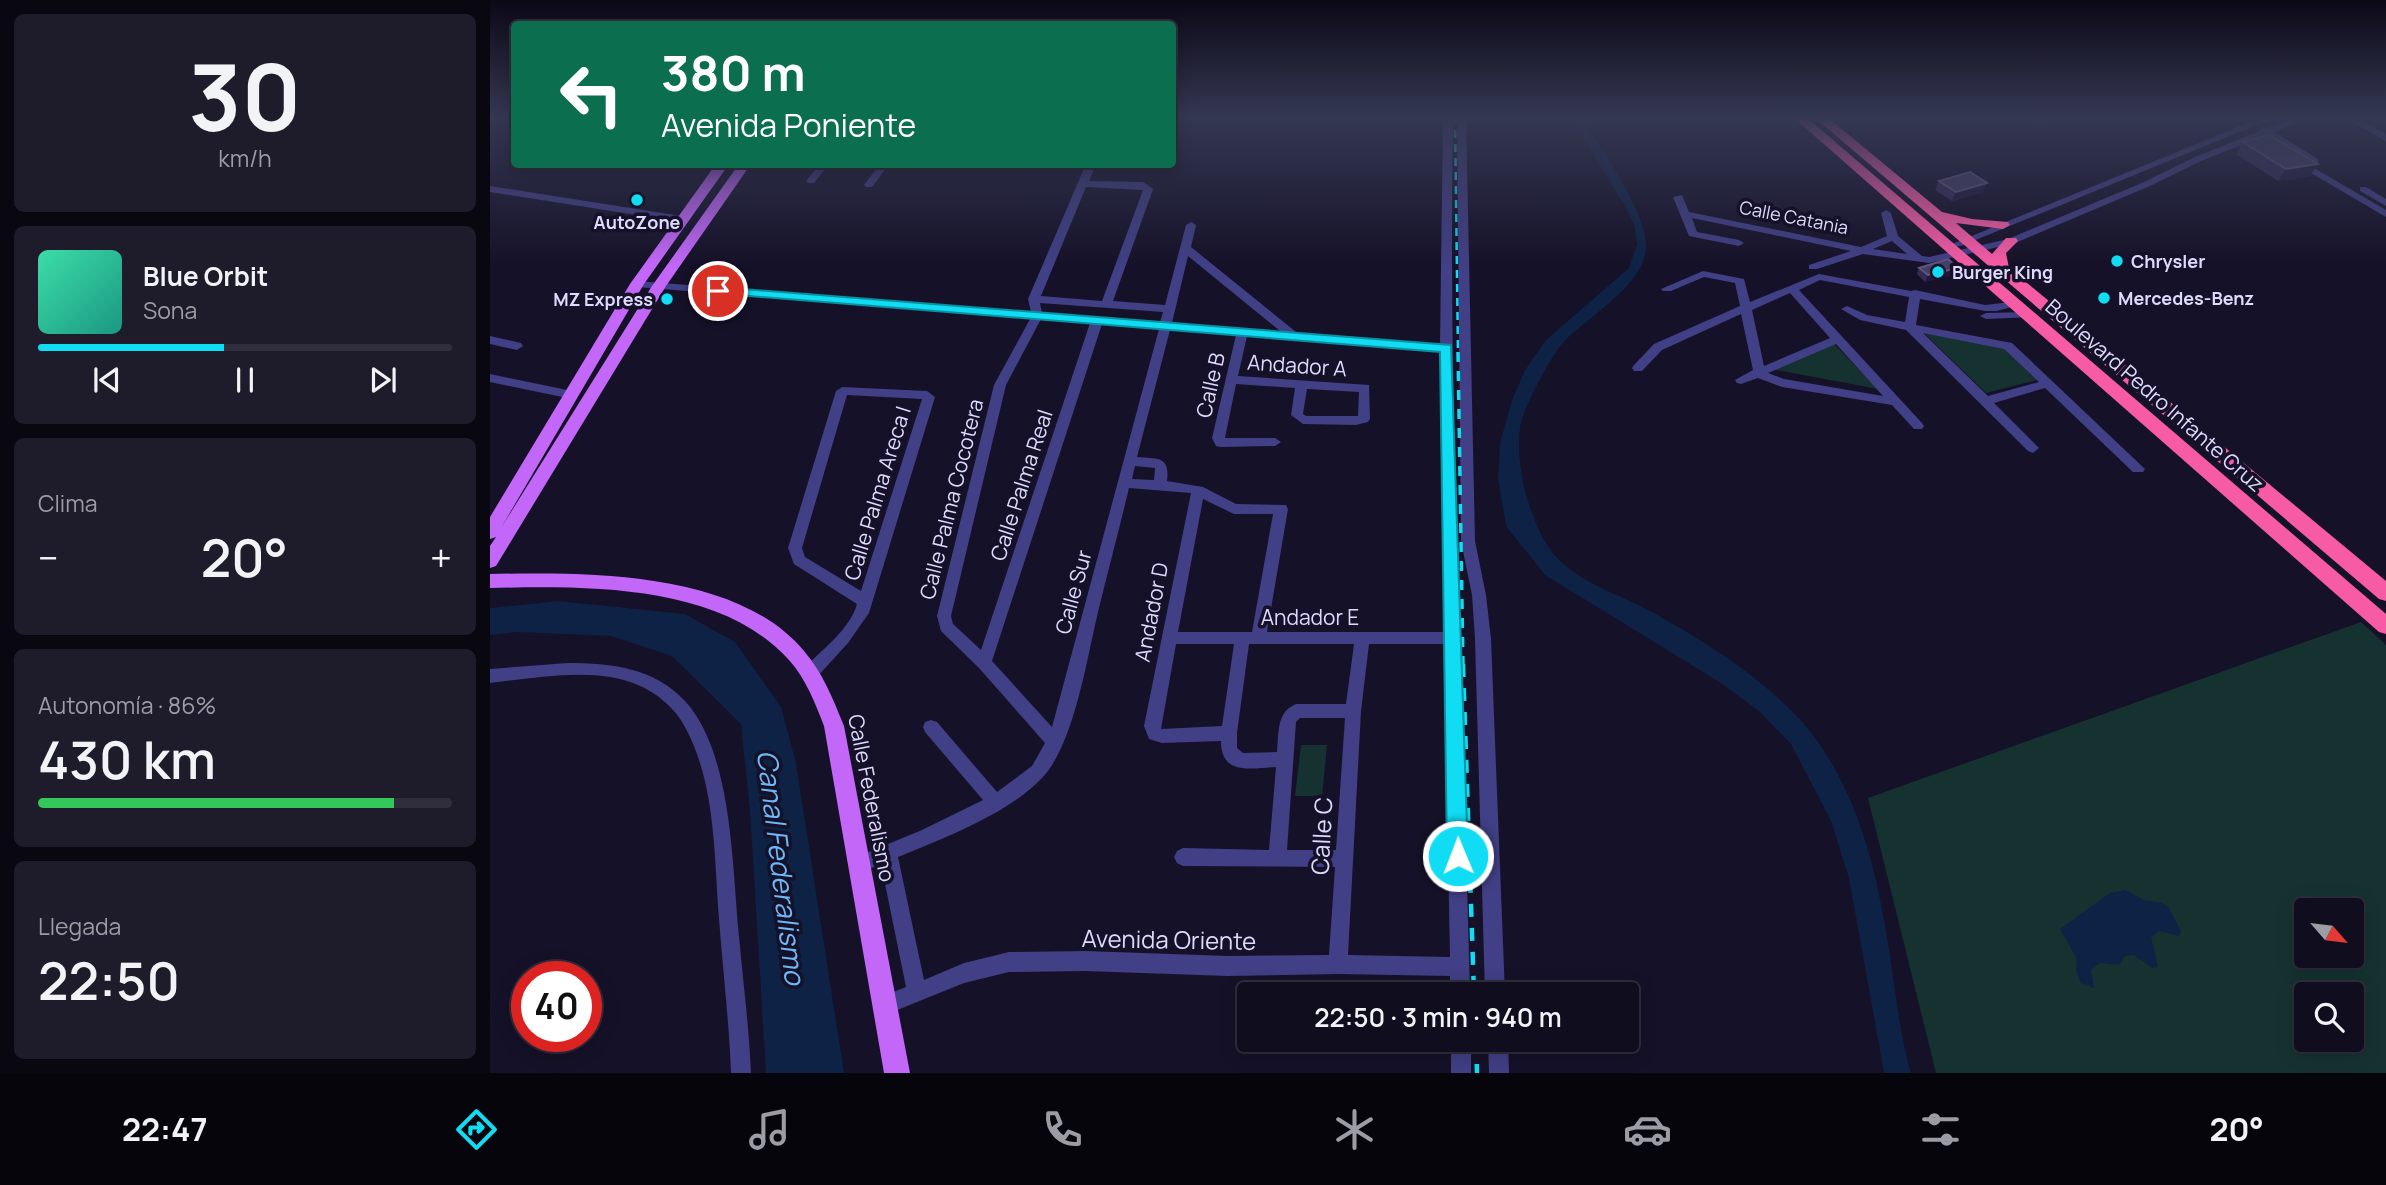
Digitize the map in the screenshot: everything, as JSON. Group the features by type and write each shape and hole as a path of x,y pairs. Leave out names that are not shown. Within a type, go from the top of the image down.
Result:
{"highway":[{"name":"Boulevard Pedro Infante Cruz","path":"1855,166 2386,626"},
{"name":"Boulevard Pedro Infante Cruz","path":"1878,166 2386,593"},
{"path":"1933,212 1961,221 2003,225"},
{"path":"2002,268 1999,252 2011,241"}],"main road":[{"path":"490,532 637,284 720,168"},
{"path":"490,561 659,286 742,168"},
{"name":"Calle Federalismo","path":"490,581 634,586 702,597 728,606 773,632 811,672 828,704 834,726 897,1073"}],"street":[{"path":"1448,166 1446,348 1460,982"},
{"path":"1462,166 1468,541 1479,595 1483,639 1495,982"},
{"path":"1972,244 2003,225 2148,166"},
{"path":"1886,213 1893,237 1917,258 1972,244 2011,241 2135,190 2184,166"},
{"path":"2306,166 2386,214"},
{"path":"2324,166 2386,203"},
{"path":"811,181 822,168"},
{"path":"869,185 882,168"},
{"path":"1037,316 1034,299 1089,168"},
{"path":"1083,184 1143,185 1148,189 1106,304"},
{"path":"490,189 681,219"},
{"path":"1678,197 1694,235 1739,243"},
{"name":"Calle Catania","path":"1685,214 1917,258"},
{"path":"1736,223 1742,258"},
{"name":"Calle Sur","path":"860,864 995,802 1028,782 1048,758 1055,743 1191,225"},
{"path":"1813,267 1893,237"},
{"path":"1185,248 1293,336"},
{"path":"1667,289 1703,274 1734,279 1742,284 1760,373"},
{"path":"1638,368 1666,342 1810,280 1991,309 2014,303"},
{"path":"637,284 1446,348"},
{"path":"1791,289 1918,426"},
{"path":"1915,295 1994,317 2028,315"},
{"path":"1910,327 1915,295"},
{"path":"1034,299 1169,309"},
{"path":"1847,309 1859,316 2004,344 2138,469"},
{"name":"Calle Palma Cocotera","path":"1037,316 1000,385 944,616 946,627 985,663 1055,743"},
{"name":"Calle Palma Real","path":"985,663 1097,321"},
{"path":"1910,327 2033,447"},
{"name":"Calle B","path":"1242,332 1218,438 1224,443 1275,442"},
{"path":"490,340 517,346"},
{"path":"1741,380 1838,340"},
{"path":"1760,373 1782,383 1896,402"},
{"path":"490,379 572,395"},
{"name":"Andador A","path":"1230,380 1283,381 1301,385 1362,388 1367,390 1365,415 1360,421 1303,420 1297,415 1301,385"},
{"path":"1985,401 2046,384"},
{"name":"Calle Palma Areca I","path":"811,672 855,624 865,601 928,395 842,391 795,555 865,601"},
{"path":"1129,461 1159,464 1163,469 1160,485"},
{"path":"1124,483 1198,490 1234,509 1281,509 1229,733 1229,751 1239,761 1283,759"},
{"name":"Andador D","path":"1198,490 1152,726 1155,734 1162,736 1229,733"},
{"name":"Andador E","path":"1169,638 1451,638"},
{"name":"Calle C","path":"1338,964 1353,711 1362,638"},
{"path":"490,676 594,670 623,673 641,679 669,695 692,723 708,762 719,827 741,1073"},
{"path":"1277,858 1286,727 1292,713 1353,711"},
{"path":"931,727 995,802"},
{"path":"888,853 917,992"},
{"path":"1183,858 1344,859"},
{"name":"Avenida Oriente","path":"885,1005 964,973 1009,962 1460,967"},
{"path":"1461,1052 1461,1073"},
{"path":"1498,1052 1499,1073"}],"green space":[{"path":"1919,328 1998,343 2037,380 1986,393"},
{"path":"1833,343 1878,389 1771,369"},
{"path":"2361,622 2386,645 2386,1073 1936,1073 1868,798"},
{"path":"1301,745 1327,745 1322,796 1295,796"}],"water":[{"path":"1601,166 1612,166 1621,180 1639,215 1646,247 1636,275 1625,288 1557,350 1525,410 1520,428 1519,456 1531,510 1545,541 1561,562 1584,579 1648,610 1734,663 1793,712 1827,755 1854,809 1873,867 1911,1073 1884,1073 1849,878 1831,821 1791,744 1759,711 1721,683 1545,575 1506,526 1498,479 1500,443 1512,400 1525,370 1546,340 1629,268 1637,244 1634,224"},
{"name":"Canal Federalismo","path":"558,601 685,614 735,642 781,707 796,763 844,1073 766,1073 750,811 741,724 672,656 611,636 516,632 490,635 490,608"},
{"path":"2125,890 2144,900 2162,903 2168,907 2181,931 2179,936 2159,931 2151,937 2158,967 2152,968 2134,955 2125,956 2119,965 2100,963 2091,970 2094,988 2081,983 2076,971 2077,959 2060,929 2110,893"}],"building":[{"path":"2281,166 2305,166 2286,169"},
{"path":"1970,172 1987,183 1956,192 1939,181"},
{"path":"1948,259 1958,268 1928,275 1919,268"}],"railway":[{"path":"1456,166 1458,354"},
{"path":"1458,352 1463,666"},
{"path":"1463,664 1474,982"},
{"path":"1476,1052 1477,1073"}],"place":[{"name":"AutoZone","path":"637,200"},
{"name":"Chrysler","path":"2117,261"},
{"name":"Burger King","path":"1938,272"},
{"name":"Mercedes-Benz","path":"2104,298"},
{"name":"MZ Express","path":"667,299"}],"route":[{"path":"718,291 1446,348 1458,856"}]}
